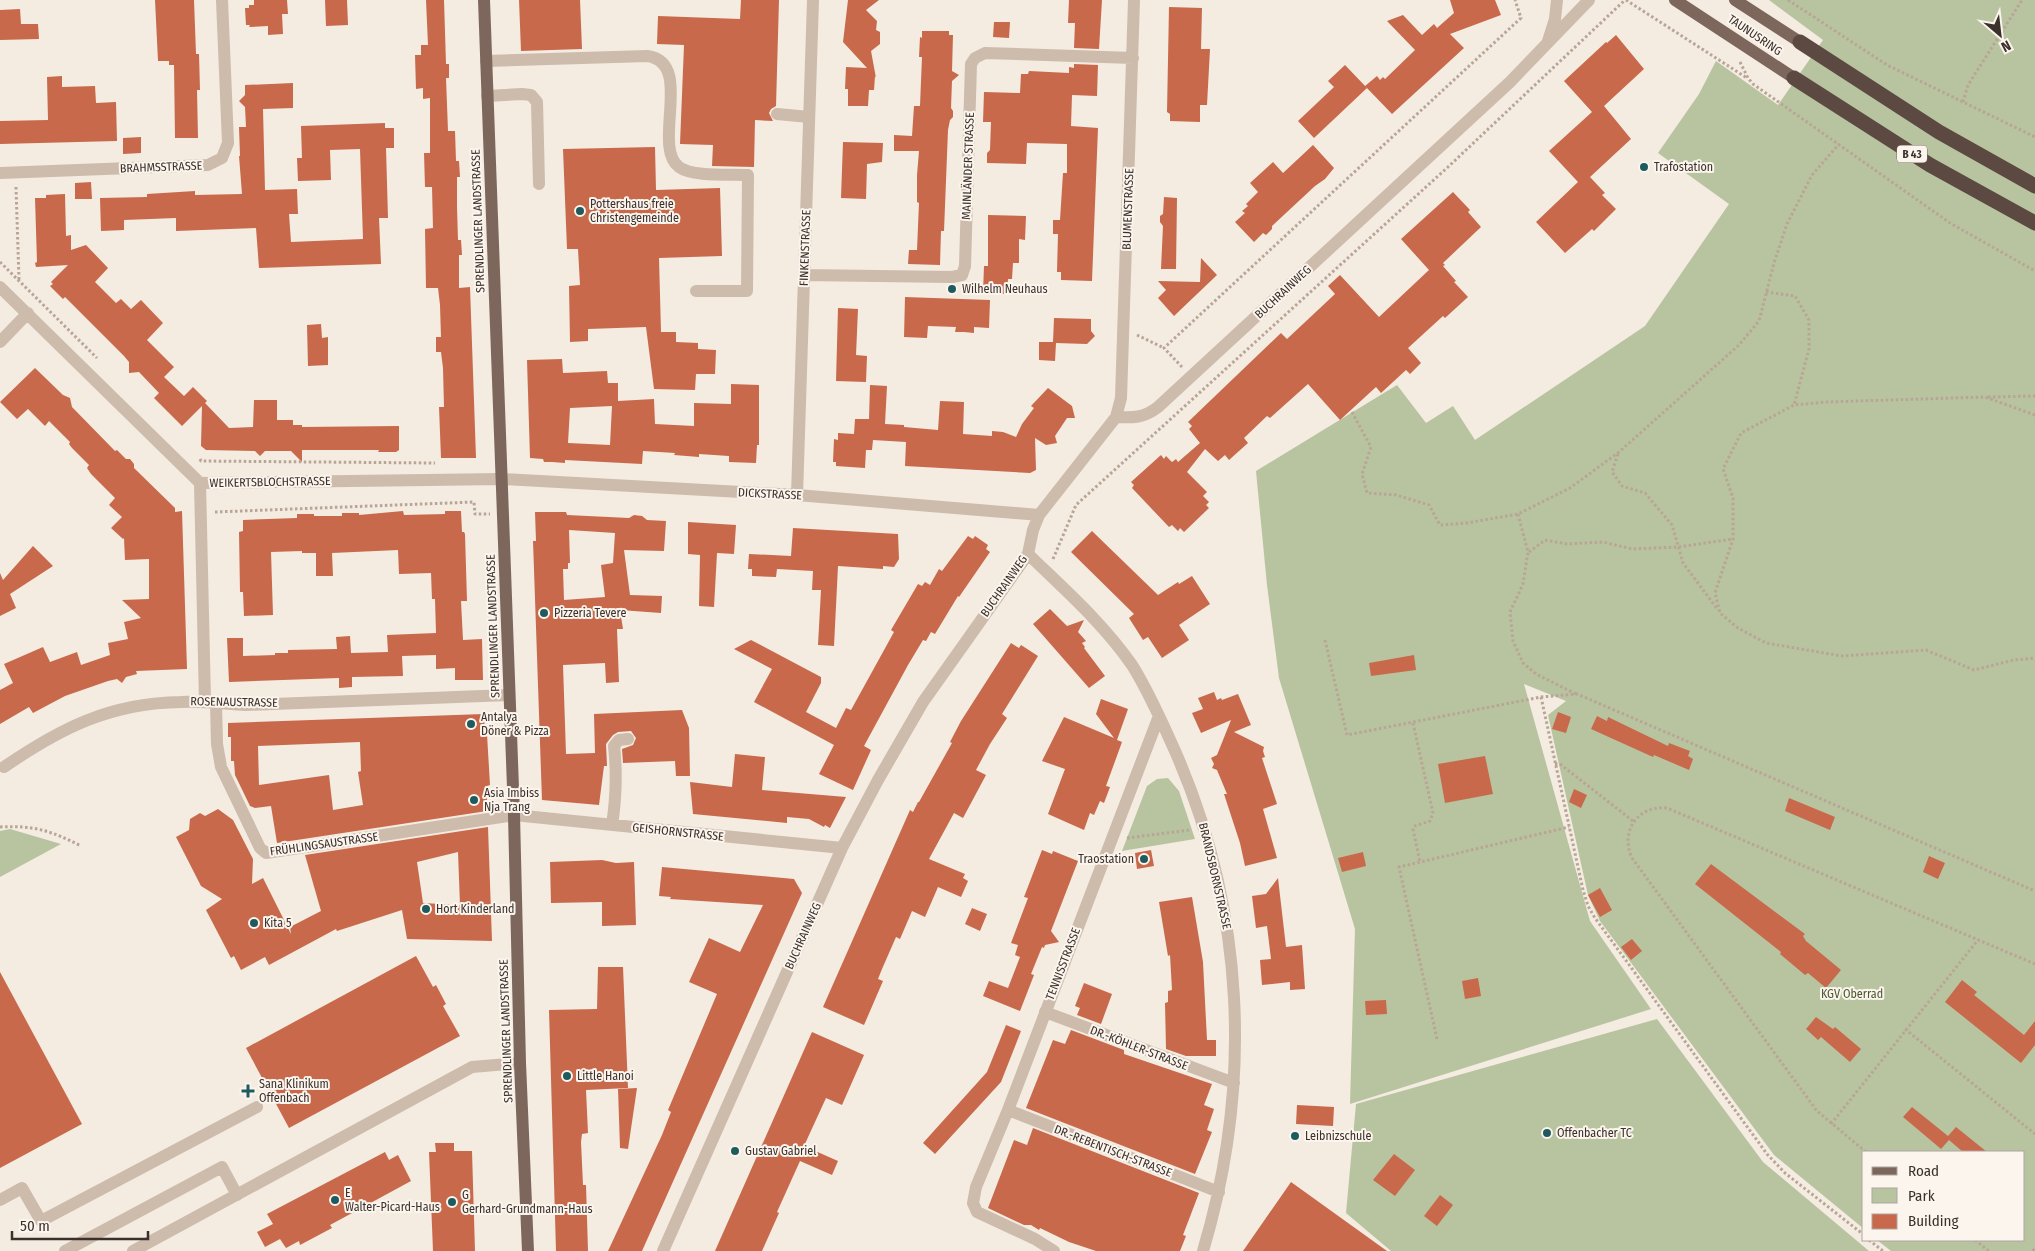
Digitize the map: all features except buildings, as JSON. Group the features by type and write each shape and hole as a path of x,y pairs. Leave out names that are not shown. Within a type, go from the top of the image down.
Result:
{"highway":[{"name":"B 43","path":"1800,42 1939,132 2035,186"},
{"name":"B 43","path":"1794,78 1930,165 2035,223"}],"main road":[{"name":"SPRENDLINGER LANDSTRASSE","path":"484,0 510,694 520,1064 528,1251"},
{"name":"TAUNUSRING","path":"1675,0 1794,78"},
{"name":"TAUNUSRING","path":"1735,0 1800,42"}],"street":[{"name":"BRAHMSSTRASSE","path":"0,173 208,165 222,158 228,144 222,0"},
{"name":"FINKENSTRASSE","path":"797,495 813,0"},
{"name":"BLUMENSTRASSE","path":"1116,417 1121,398 1124,329 1134,0"},
{"name":"BUCHRAINWEG","path":"1546,47 1554,28 1557,0"},
{"name":"BUCHRAINWEG","path":"663,1251 842,848 882,772 923,702 1028,554 1033,530 1039,515 1116,417 1136,418 1151,412 1455,133 1546,47 1589,0"},
{"name":"MAINLÄNDER STRASSE","path":"804,275 952,277 962,275 965,266 971,64 975,58 985,53 1133,58"},
{"path":"486,60 647,56 654,57 664,63 670,77 670,144 674,162 679,167 692,173 748,175 747,291 696,291"},
{"path":"487,96 531,95 537,102 539,184"},
{"path":"777,114 809,117"},
{"name":"WEIKERTSBLOCHSTRASSE","path":"0,287 200,483 502,480"},
{"path":"0,342 28,313"},
{"name":"DICKSTRASSE","path":"502,480 797,495 1039,515"},
{"name":"FRÜHLINGSAUSTRASSE","path":"200,483 210,702 221,767 260,848 266,853 514,815"},
{"name":"BRANDSBORNSTRASSE","path":"1028,554 1091,616 1121,650 1139,677 1159,716 1184,773 1204,828 1223,900 1232,958 1236,1031 1234,1083 1219,1192 1203,1251"},
{"name":"ROSENAUSTRASSE","path":"4,767 55,734 96,716 146,704 210,702 246,705 510,694"},
{"name":"TENNISSTRASSE","path":"1054,1251 1035,1239 977,1212 973,1203 976,1187 1008,1110 1159,716"},
{"path":"612,825 616,776 614,746 619,740 628,739"},
{"name":"GEISHORNSTRASSE","path":"514,815 842,848"},
{"name":"DR.-KÖHLER-STRASSE","path":"1045,1012 1234,1083"},
{"path":"133,1251 472,1067 520,1064"},
{"path":"0,1200 22,1188 41,1221 258,1107"},
{"name":"DR.-REBENTISCH-STRASSE","path":"1008,1110 1219,1192"},
{"path":"65,1251 222,1167 237,1195"}],"path":[{"path":"1164,348 1521,18 1515,0"},
{"path":"1045,570 1056,556 1076,505 1204,391 1448,167 1625,0 1748,78 1814,128 1950,223 2035,271"},
{"path":"1788,0 1887,65 2035,137"},
{"path":"1963,102 1968,85 2022,0"},
{"path":"1739,42 1739,56 1748,78"},
{"path":"1352,412 1371,447 1362,474 1367,493 1396,494 1429,505 1440,525 1467,523 1518,514 1570,488 1619,452 1739,345 1759,321 1787,224 1812,175 1839,144"},
{"path":"15,173 19,281"},
{"path":"0,262 104,365"},
{"path":"1766,292 1795,296 1809,320 1809,348 1794,405"},
{"path":"1124,329 1164,348 1204,391"},
{"path":"1720,613 1715,593 1732,539 1733,498 1723,468 1741,433 1794,405 1827,402 2035,396"},
{"path":"1985,397 2035,415"},
{"path":"1619,452 1612,472 1622,486 1645,493 1672,525 1683,563 1720,613 1738,628 1766,643 1842,656 1926,650 1974,670 2014,660 2035,658"},
{"path":"194,454 201,461 441,463"},
{"path":"201,513 474,502 475,514 503,514"},
{"path":"1518,514 1528,552 1523,584 1510,612 1514,641 1523,663 1536,674 1576,694 2035,891"},
{"path":"1528,552 1545,540 1567,544 1603,542 1632,549 1678,547 1732,539"},
{"path":"1325,640 1347,735 1541,697 1576,694"},
{"path":"1541,697 1588,906 1604,933 1768,1154 1786,1172 1862,1233"},
{"path":"1413,723 1433,813 1430,821 1415,826 1413,829 1420,862"},
{"path":"1556,764 1560,764 1633,821"},
{"path":"1865,1151 1817,1111 1632,858 1628,839 1633,821 1642,812 1659,807 1667,808 2035,964"},
{"path":"0,827 29,827 46,830 81,846"},
{"path":"1437,1038 1399,866 1569,827"},
{"path":"1111,840 1204,828"},
{"path":"1831,1124 1978,940"},
{"path":"1905,1029 2035,1134"},
{"path":"1870,1241 1884,1251"},
{"path":"1976,1241 1989,1251"},
{"path":"2032,1251 2035,1248"}],"green space":[{"name":"KGV Oberrad","path":"1769,0 2035,0 2035,1251 1891,1251 1878,1241 2025,1241 2025,1151 1862,1151 1862,1227 1774,1155 1600,921 1588,895 1548,715 1566,701 1524,684 1590,921 1651,1009 1350,1104 1355,929 1279,678 1267,585 1256,471 1397,385 1426,423 1453,406 1475,440 1645,326 1729,204 1658,153 1699,94 1716,61 1778,105 1823,40"},
{"path":"1168,778 1179,791 1195,839 1122,851 1147,786 1157,779"},
{"path":"10,829 61,844 0,877 0,831"},
{"name":"Offenbacher TC","path":"1657,1019 1763,1162 1869,1251 1391,1251 1346,1213 1356,1104"}],"place":[{"name":"Trafostation","path":"1644,167"},
{"name":"Pottershaus freie Christengemeinde","path":"580,211"},
{"name":"Wilhelm Neuhaus","path":"952,289"},
{"name":"Pizzeria Tevere","path":"544,613"},
{"name":"Antalya Döner & Pizza","path":"471,724"},
{"name":"Asia Imbiss Nja Trang","path":"474,800"},
{"name":"Traostation","path":"1144,859"},
{"name":"Hort Kinderland","path":"426,909"},
{"name":"Kita 5","path":"254,923"},
{"name":"Little Hanoi","path":"567,1076"},
{"name":"Sana Klinikum Offenbach","path":"248,1091"},
{"name":"Offenbacher TC","path":"1547,1133"},
{"name":"Leibnizschule","path":"1295,1136"},
{"name":"Gustav Gabriel","path":"735,1151"},
{"name":"E Walter-Picard-Haus","path":"335,1200"},
{"name":"G Gerhard-Grundmann-Haus","path":"452,1202"}]}
